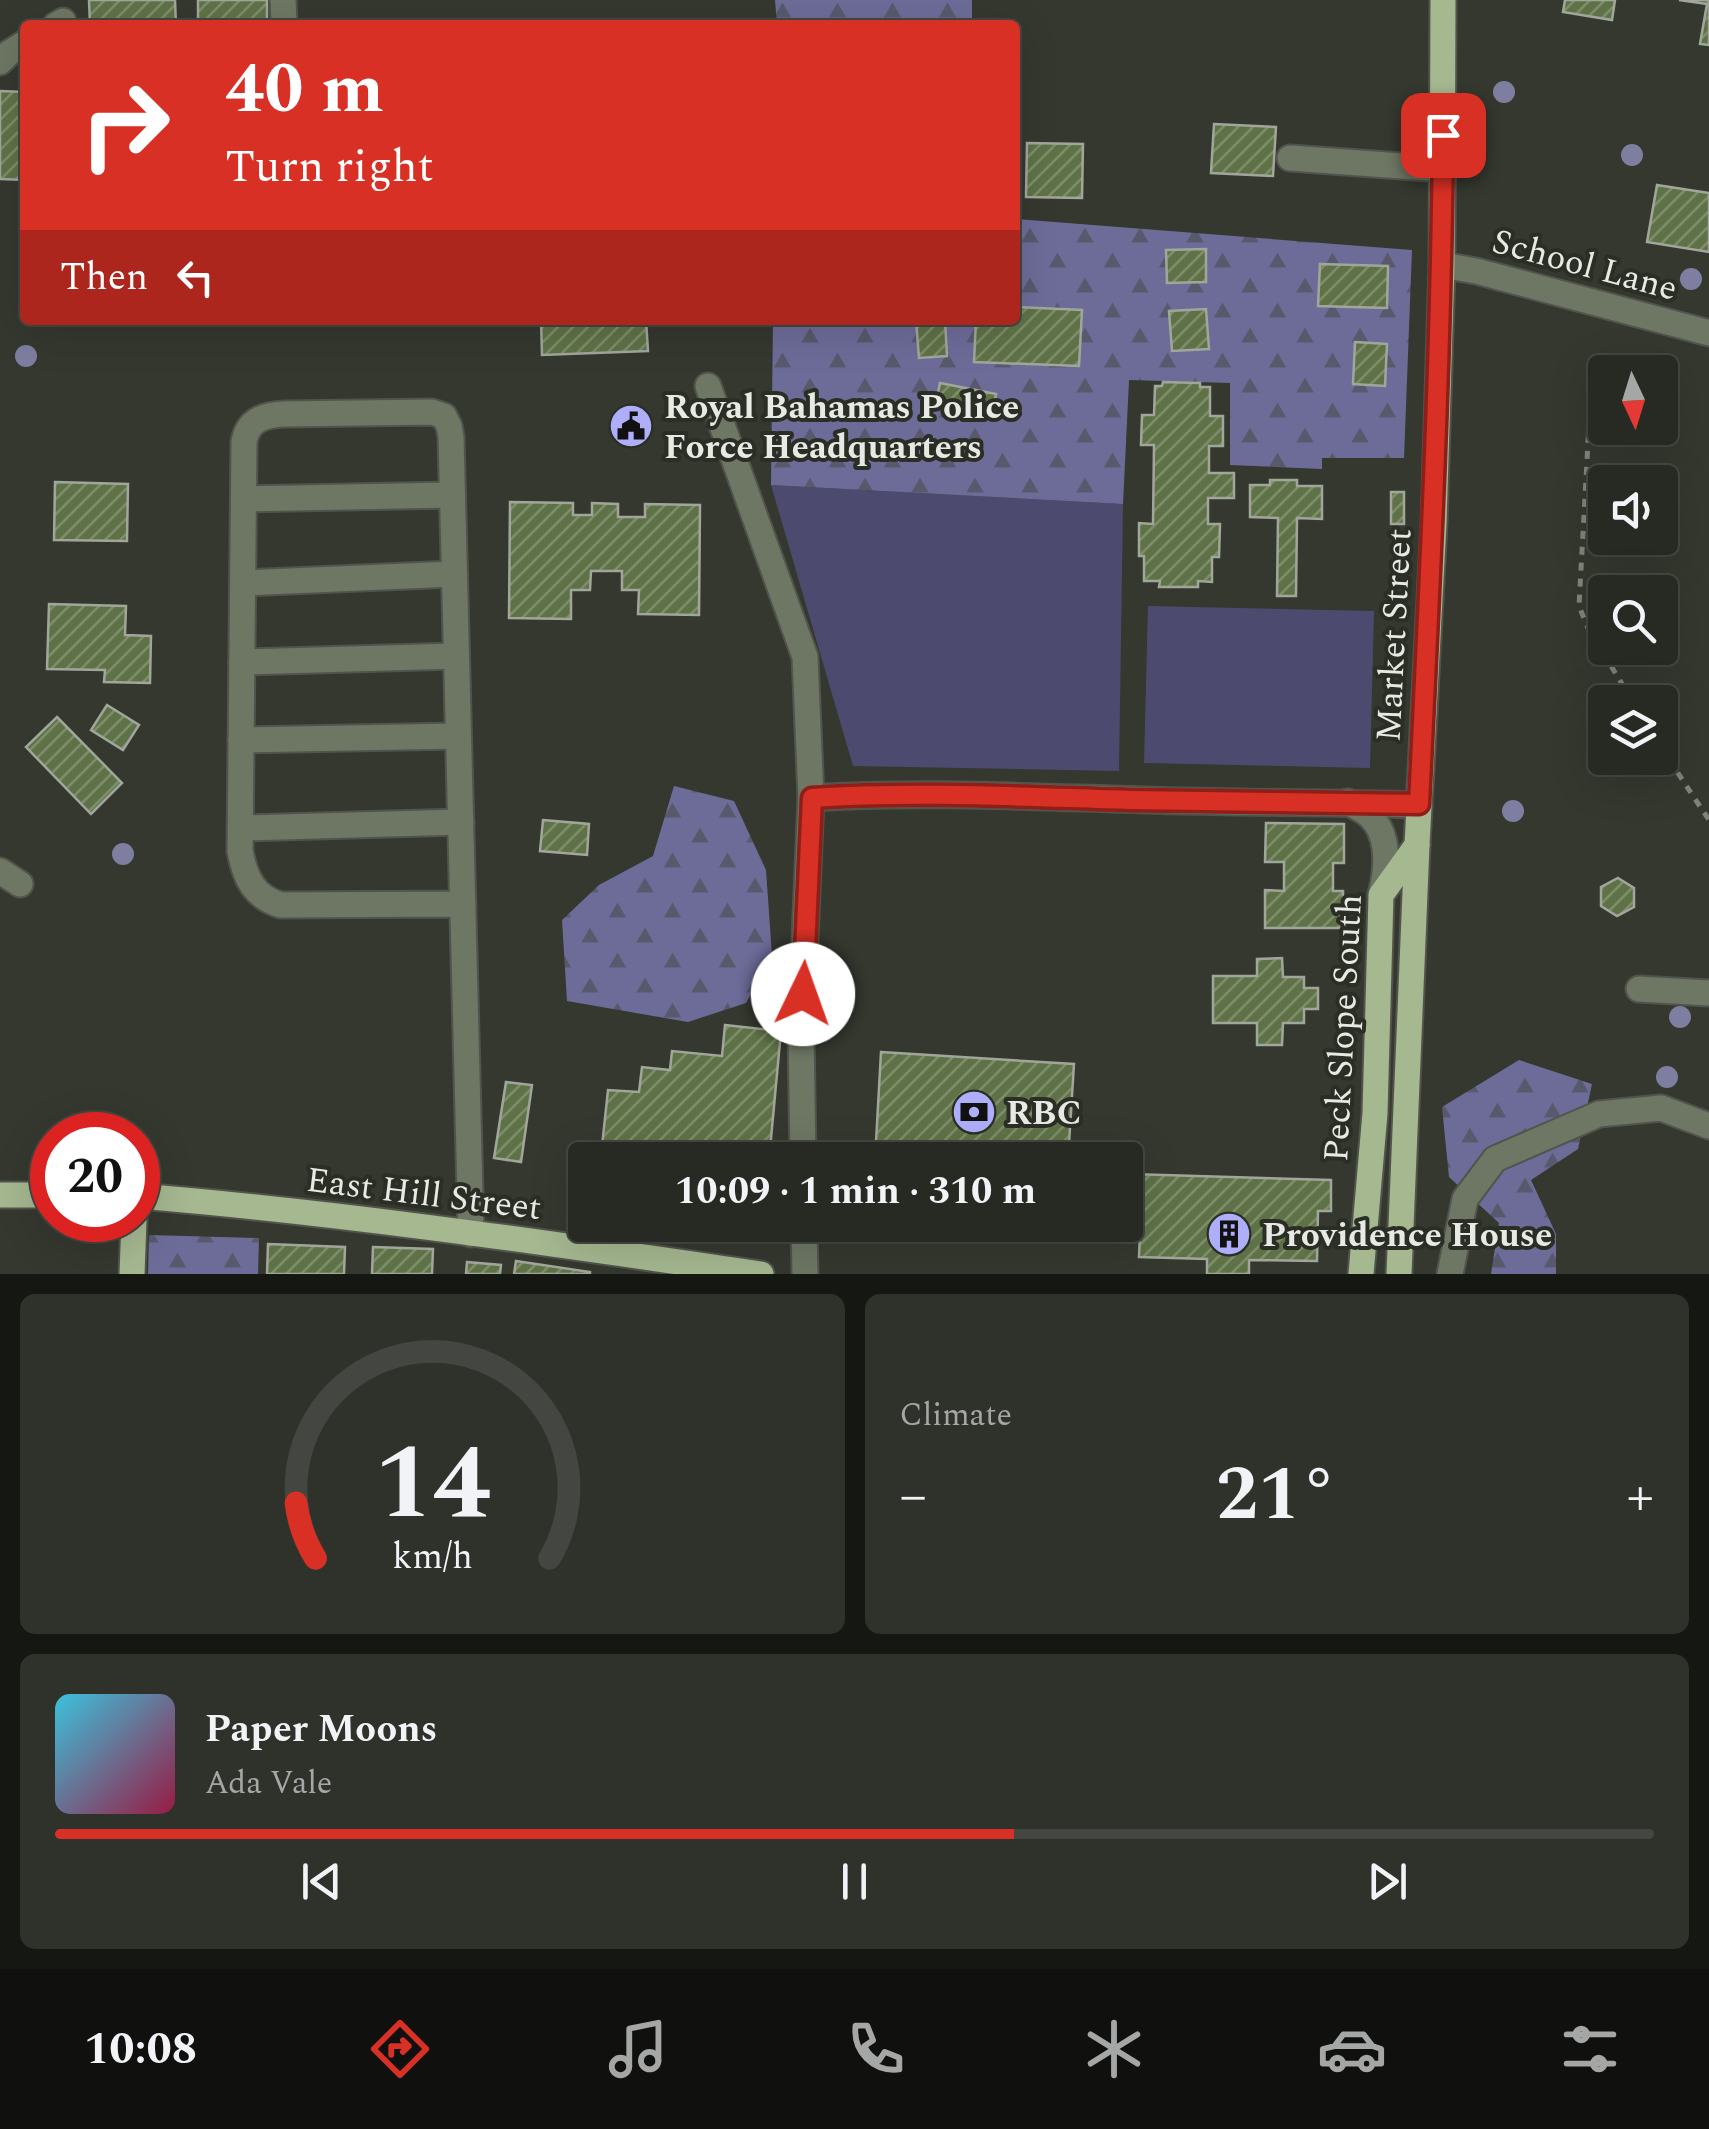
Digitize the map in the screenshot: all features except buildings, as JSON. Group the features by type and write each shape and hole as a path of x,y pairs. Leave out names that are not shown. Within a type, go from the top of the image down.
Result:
{"main road":[{"name":"Market Street","path":"1399,1274 1433,536 1442,266 1444,0"},
{"path":"1381,895 1417,844"},
{"name":"Peck Slope South","path":"1361,1274 1375,1113 1381,895"},
{"path":"0,1195 30,1195"},
{"name":"East Hill Street","path":"160,1198 224,1202 761,1274"},
{"path":"132,1274 133,1242"}],"street":[{"path":"0,62 20,46"},
{"path":"1290,158 1442,169"},
{"name":"School Lane","path":"1442,266 1476,271 1709,333"},
{"path":"708,386 805,656 812,798 801,1032 803,1142"},
{"path":"462,904 281,905 258,894 243,869 240,828 246,432 260,418 284,414 440,413 450,426 471,1234"},
{"path":"244,499 452,494"},
{"path":"243,582 454,574"},
{"path":"242,662 456,656"},
{"path":"242,740 458,736"},
{"path":"812,798 945,795 1419,804"},
{"name":"Peck Slope South","path":"1347,802 1369,815 1382,836 1386,864 1381,895"},
{"path":"240,828 460,822"},
{"path":"1639,989 1709,993"},
{"path":"1450,1274 1465,1198 1495,1159 1599,1114 1661,1108 1709,1126"},
{"path":"804,1242 805,1274"}],"path":[{"path":"1588,438 1578,606 1623,685"},
{"path":"1678,773 1709,820"}],"shaded area":[{"path":"771,485 1123,504 1119,771 853,766"},
{"path":"1148,606 1374,611 1370,768 1144,763"}],"green space":[{"path":"775,0 972,0 972,20 777,20"},
{"path":"1020,219 1412,250 1404,458 1322,458 1322,469 1230,465 1230,383 1129,380 1123,504 771,485 773,325 1020,325"},
{"path":"674,786 734,801 766,870 772,956 746,1003 688,1022 567,1001 562,920 599,885 653,856"},
{"path":"1519,1060 1592,1084 1578,1149 1531,1180 1556,1234 1556,1274 1491,1274 1499,1223 1449,1177 1442,1107"},
{"path":"160,1235 259,1238 258,1274 148,1274 149,1242 160,1242"}],"place":[{"name":"Royal Bahamas Police Force Headquarters","path":"631,426"},
{"name":"RBC","path":"974,1112"},
{"name":"Providence House","path":"1229,1234"}],"route":[{"path":"803,994 812,798 980,796 1419,804 1434,522 1443,135"}]}
